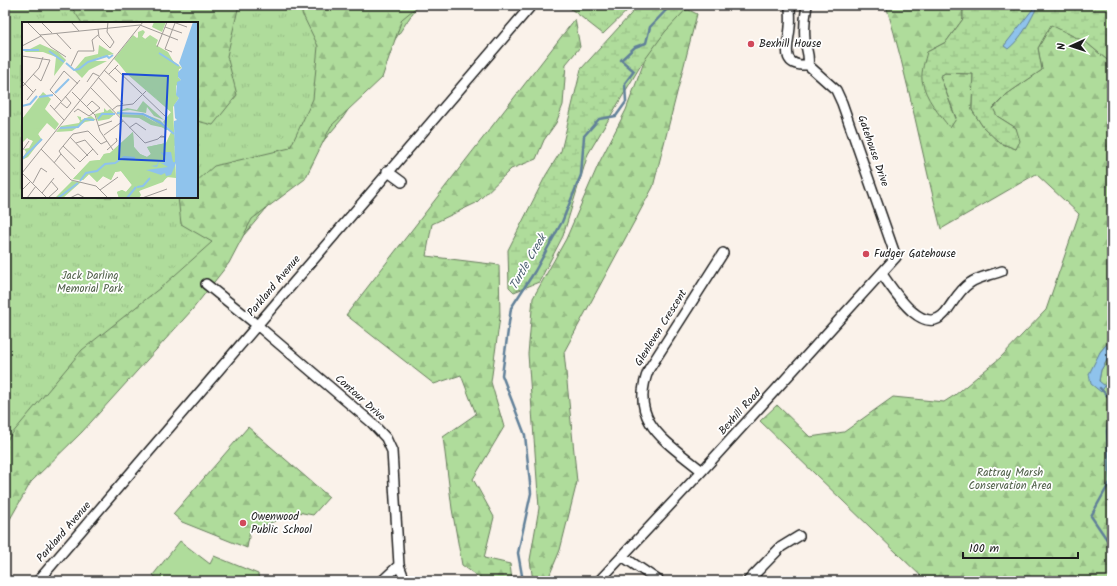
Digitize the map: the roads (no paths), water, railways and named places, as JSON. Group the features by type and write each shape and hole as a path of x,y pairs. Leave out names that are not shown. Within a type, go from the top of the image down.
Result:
{"street":[{"name":"Gatehouse Drive","path":"790,5 790,27 786,51 788,57 793,63 801,66 808,66 836,90 842,103 896,257"},
{"path":"807,5 805,42 809,58 808,66"},
{"name":"Parkland Avenue","path":"38,581 387,171 530,6"},
{"path":"387,171 402,182"},
{"name":"Glenleven Crescent","path":"702,471 661,437 652,426 644,413 642,384 649,369 723,253"},
{"name":"Bexhill Road","path":"599,581 702,471 896,257"},
{"path":"882,274 900,298 919,318 927,321 938,320 961,290 971,282 1002,271"},
{"name":"Contour Drive","path":"206,284 257,325 371,422 386,438 392,451 399,565 405,581"},
{"path":"748,581 781,547 799,536"},
{"path":"622,556 659,581"},
{"path":"382,581 399,565"}],"water":[{"path":"1036,5 1038,5 1025,29 1013,45 1008,49 1004,46"},
{"path":"1112,338 1112,352 1101,370 1099,381 1105,386 1101,392 1091,384 1089,374 1100,352"}],"waterway":[{"name":"Turtle Creek","path":"523,581 518,553 531,493 525,435 502,375 511,308 535,271 562,222 581,175 584,136 599,119 616,116 626,102 625,83 634,71 621,60 635,47 646,43 650,27 671,5"},
{"path":"1100,388 1112,401"},
{"path":"1112,403 1107,431 1110,482 1091,516 1112,547"}],"place":[{"name":"Bexhill House","path":"751,44"},
{"name":"Fudger Gatehouse","path":"866,254"},
{"name":"Owenwood Public School","path":"243,523"}],"park label":[{"name":"Jack Darling Memorial Park","path":"90,282"},
{"name":"Rattray Marsh Conservation Area","path":"1010,479"}]}
